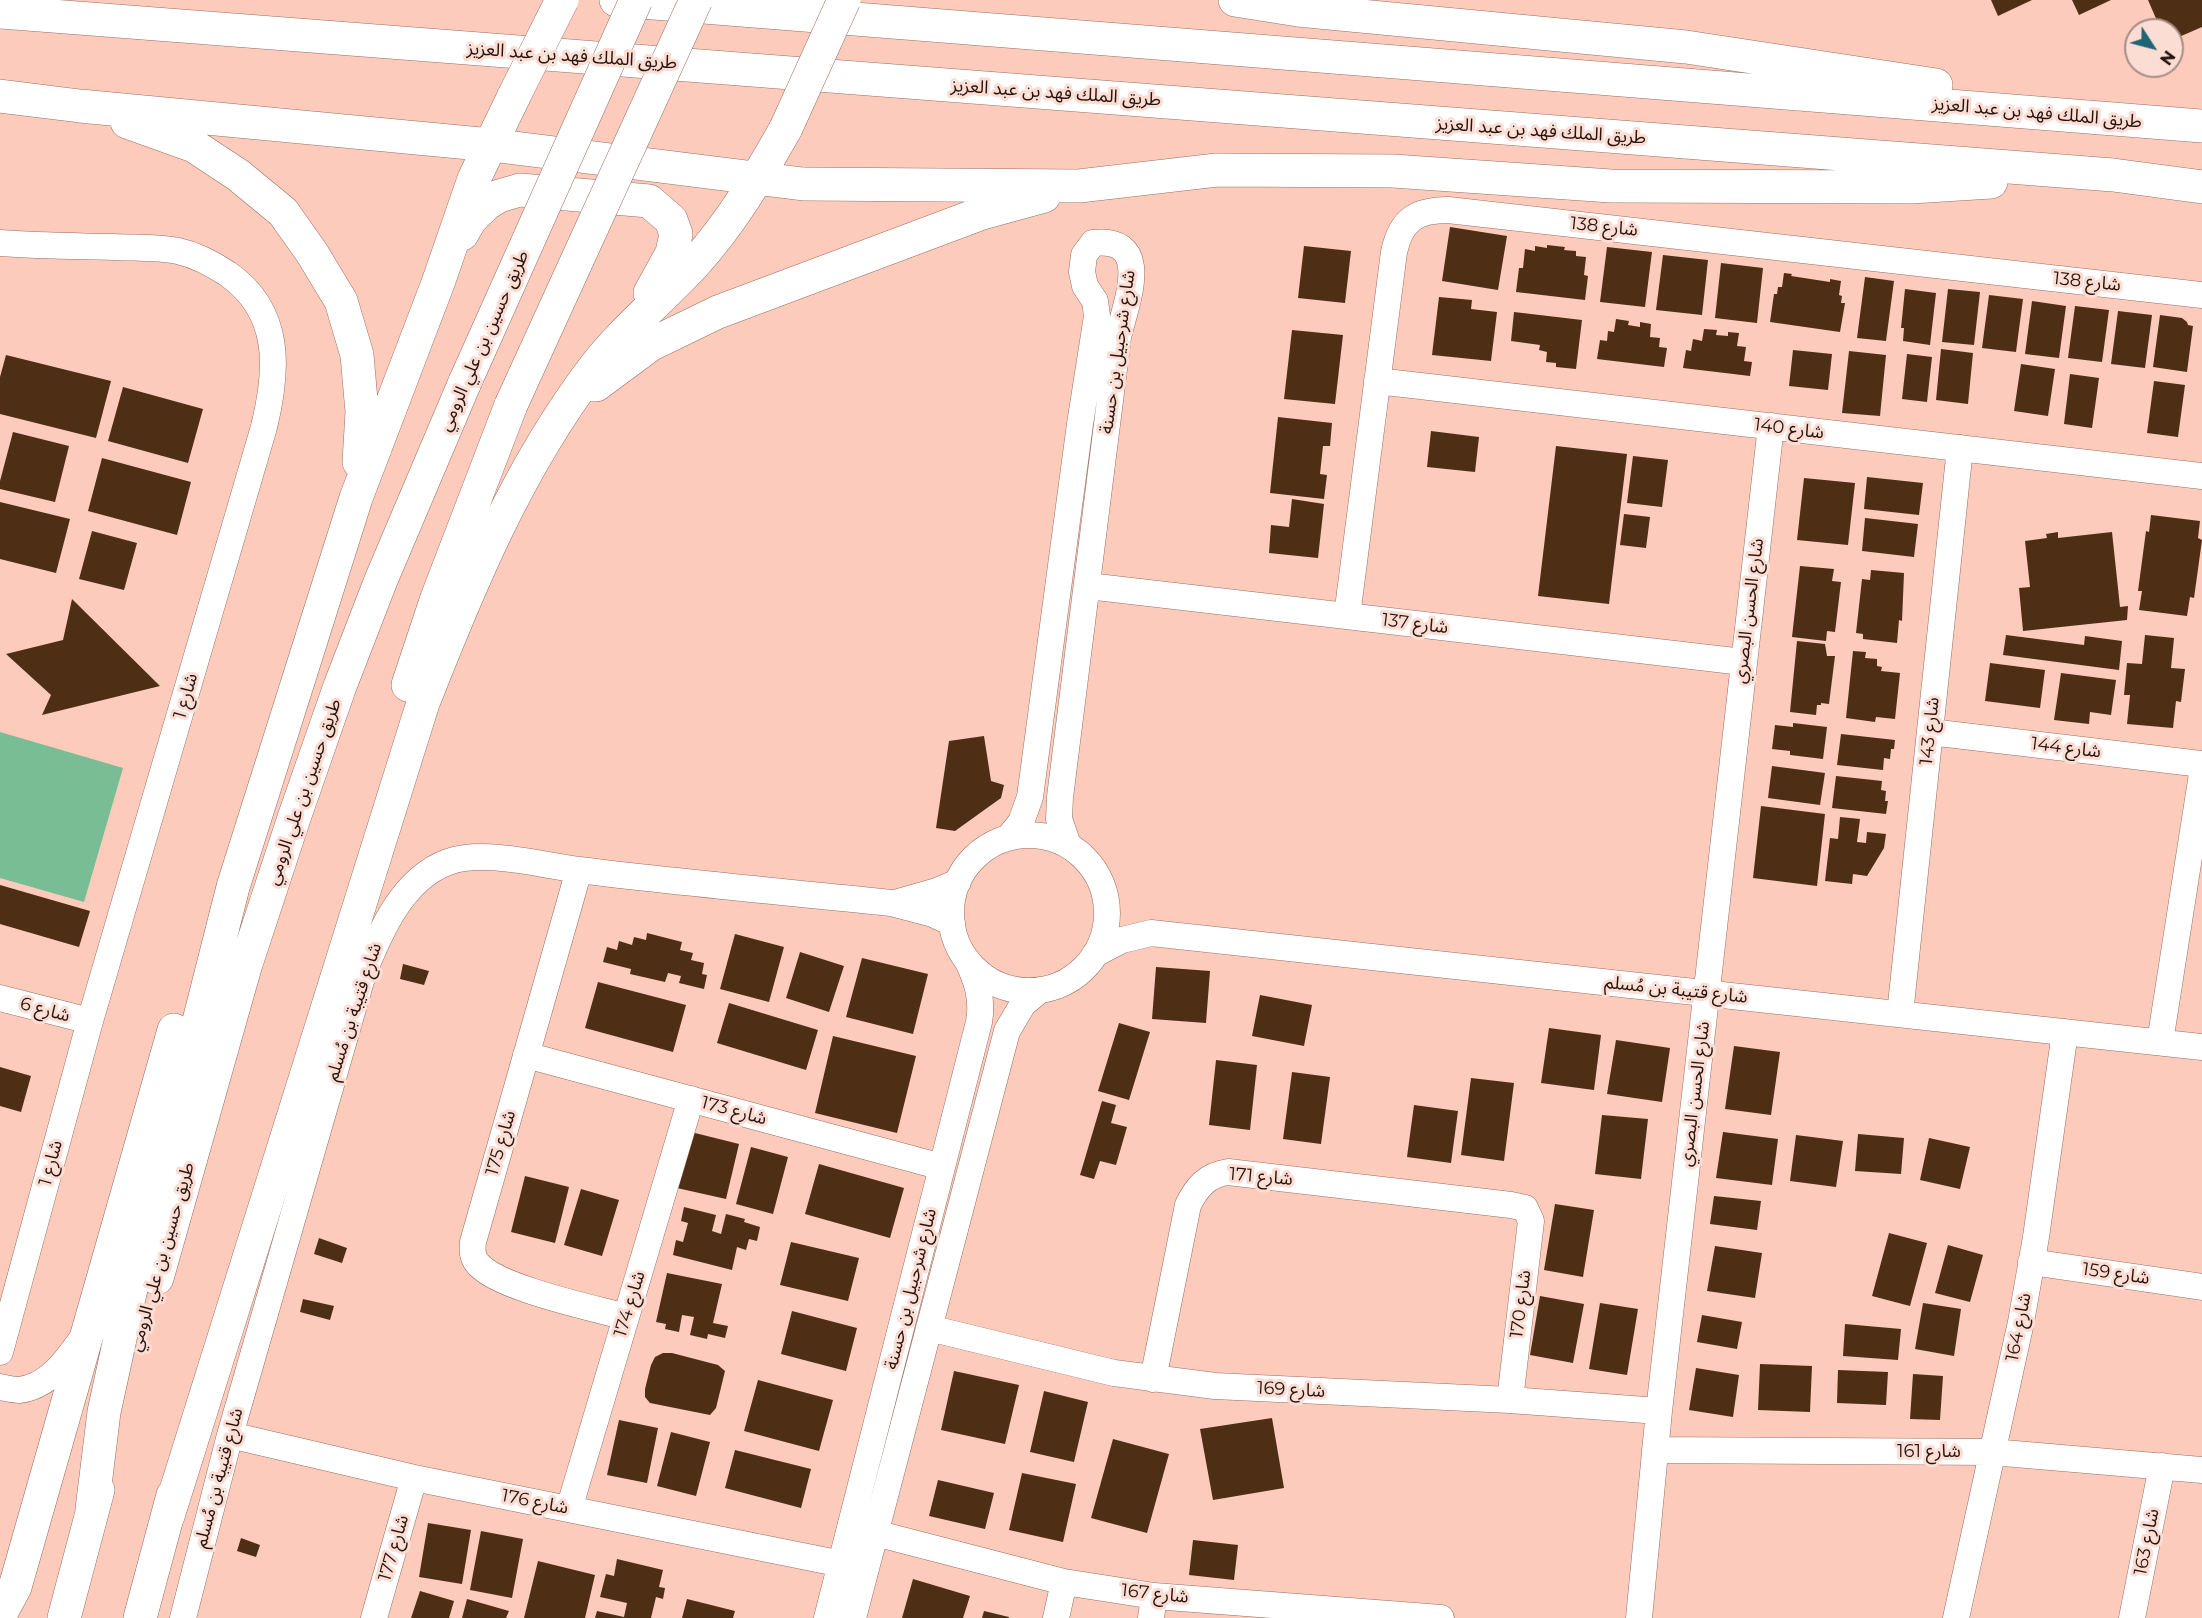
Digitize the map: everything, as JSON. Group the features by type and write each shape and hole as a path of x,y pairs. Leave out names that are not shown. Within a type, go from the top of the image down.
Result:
{"highway":[{"path":"92,1509 104,1412 130,1293 233,887 356,498 438,283 474,179 562,0"},
{"name":"طريق الملك فهد بن عبد العزيز","path":"616,0 2202,126"},
{"name":"طريق حسين بن علي الرومي","path":"64,1618 92,1509 210,1086 252,945 340,686 381,580 465,382 636,0"},
{"path":"140,1618 272,1112 305,1001 437,598 511,405 696,0"},
{"path":"168,1516 423,703 464,599 513,497 568,405 594,368 631,326 700,257 757,180 786,128 844,0"},
{"path":"1235,0 1298,10 1686,47 2202,126"},
{"name":"طريق الملك فهد بن عبد العزيز","path":"0,12 2113,175"},
{"path":"0,96 80,106 491,146 803,184 1079,186 1217,170 1393,171 1611,186 1899,187 2113,175 2202,187"},
{"path":"80,106 194,146 238,175 283,212 312,253 341,301 357,355 362,412 356,498"},
{"path":"568,405 650,345 718,312 982,213 1079,186"},
{"path":"438,283 470,220 486,204 499,196 520,190 649,201 671,220 676,234 672,253 631,326"},
{"path":"0,1615 15,1587 177,1020 214,961"}],"street":[{"name":"شارع 138","path":"1347,616 1397,241 1401,231 1413,217 1435,210 2202,295"},
{"name":"شارع شرحبيل بن حسنة","path":"1009,837 1021,822 1030,797 1078,435 1097,316 1095,301 1085,286 1082,272 1084,255 1093,243 1106,241 1119,245 1129,254 1132,269 1131,285 1118,337 1060,798 1059,819 1068,845"},
{"name":"شارع 1","path":"0,1353 90,1021 257,456 270,406 274,361 265,316 256,301 236,280 198,257 159,248 2,250"},
{"name":"شارع 140","path":"1377,381 2202,476"},
{"name":"شارع الحسن البصري","path":"1639,1618 1659,1411 1771,426"},
{"name":"شارع 143","path":"1900,1014 1960,448"},
{"name":"شارع 137","path":"1088,586 1743,662"},
{"name":"شارع 144","path":"1930,732 2202,764"},
{"path":"2160,1042 2202,774"},
{"path":"1041,836 1068,845 1086,859 1097,874 1104,891 1107,910 1105,929 1095,954 1082,969 1065,981 1040,990 1000,985 977,970 960,948 952,923 952,909 958,882 974,859 996,842 1009,837 1041,836"},
{"name":"شارع قتيبة بن مُسلم","path":"183,1618 230,1435 363,974 390,915 421,878 448,862 460,858 491,857 579,870 891,903 922,911 952,923"},
{"name":"شارع 175","path":"579,870 473,1242 474,1258 487,1273 516,1286 626,1317"},
{"name":"شارع قتيبة بن مُسلم","path":"891,903 915,899 958,882"},
{"name":"شارع قتيبة بن مُسلم","path":"1107,910 1151,933 2202,1047"},
{"name":"شارع قتيبة بن مُسلم","path":"1095,954 1122,940 1151,933"},
{"name":"شارع شرحبيل بن حسنة","path":"827,1618 981,1013 979,992 968,960"},
{"name":"شارع شرحبيل بن حسنة","path":"853,1618 1007,1031 1023,1004 1040,990"},
{"name":"شارع 6","path":"0,998 90,1021"},
{"name":"شارع 164","path":"1956,1618 2021,1322 2066,1032"},
{"name":"شارع 173","path":"526,1054 942,1167"},
{"name":"شارع 174","path":"568,1509 691,1099"},
{"name":"شارع 171","path":"1153,1379 1188,1205 1196,1190 1216,1174 1228,1172 1525,1208"},
{"name":"شارع 170","path":"1510,1400 1531,1221 1525,1208"},
{"name":"شارع 159","path":"2031,1262 2202,1287"},
{"path":"0,1387 18,1390 41,1383 65,1363 89,1327"},
{"name":"شارع 169","path":"929,1328 1086,1366 1153,1379 1215,1386 1510,1400 1659,1411"},
{"name":"شارع 176","path":"230,1435 414,1478 842,1564"},
{"name":"شارع 161","path":"1655,1450 1992,1452 2202,1470"},
{"name":"شارع 163","path":"2132,1618 2162,1466"},
{"name":"شارع 177","path":"374,1618 414,1478"},
{"name":"شارع 167","path":"875,1533 1152,1607 1441,1618"},
{"path":"1056,1618 1065,1582"}],"green space":[{"path":"0,732 123,768 84,902 0,878"}],"building":[{"path":"1991,0 2032,0 1998,16"},
{"path":"2072,0 2111,0 2079,15"},
{"path":"2148,0 2202,0 2202,27 2184,35 2184,18 2156,18"},
{"path":"1450,227 1507,236 1498,290 1442,281"},
{"path":"1547,245 1565,247 1564,250 1576,251 1576,256 1586,257 1584,275 1588,276 1585,300 1516,292 1519,268 1523,268 1525,249 1535,251 1535,246 1547,248"},
{"path":"1304,246 1351,251 1345,303 1298,298"},
{"path":"1607,247 1652,252 1645,307 1600,302"},
{"path":"1663,255 1708,260 1702,315 1656,310"},
{"path":"1721,263 1763,268 1757,323 1715,318"},
{"path":"1784,273 1830,282 1830,279 1841,281 1839,295 1842,296 1841,303 1845,303 1840,332 1770,322 1774,294 1777,294 1778,287 1782,287"},
{"path":"1865,277 1894,281 1886,341 1857,338"},
{"path":"1905,289 1936,293 1930,345 1903,341 1904,328 1901,328"},
{"path":"1948,289 1980,292 1974,345 1942,342"},
{"path":"1989,295 2023,299 2016,352 1982,348"},
{"path":"1439,297 1472,300 1471,309 1497,312 1491,361 1432,355"},
{"path":"2032,301 2066,306 2059,358 2025,354"},
{"path":"2075,306 2109,310 2102,362 2068,358"},
{"path":"2118,311 2152,315 2145,368 2111,364"},
{"path":"1514,312 1582,320 1576,369 1556,367 1556,363 1546,362 1547,352 1539,350 1540,345 1511,341"},
{"path":"2160,315 2182,318 2188,325 2193,326 2187,372 2153,367"},
{"path":"1616,319 1629,321 1628,325 1640,327 1640,322 1651,324 1650,337 1660,338 1659,347 1667,348 1664,367 1597,359 1600,340 1607,341 1608,331 1614,332"},
{"path":"1704,329 1717,330 1716,335 1728,336 1728,332 1739,333 1737,346 1746,347 1744,361 1752,362 1750,376 1683,368 1686,350 1691,351 1693,339 1702,341"},
{"path":"1292,330 1343,335 1335,404 1284,399"},
{"path":"1941,349 1973,353 1968,404 1936,400"},
{"path":"1793,350 1832,354 1828,390 1789,386"},
{"path":"1849,351 1886,355 1880,416 1842,413"},
{"path":"1907,354 1932,357 1927,402 1902,399"},
{"path":"6,355 111,381 96,438 0,414 0,377"},
{"path":"2021,364 2055,369 2048,416 2014,411"},
{"path":"2070,374 2099,378 2092,428 2064,424"},
{"path":"2154,381 2185,385 2178,437 2147,433"},
{"path":"123,387 203,409 188,463 108,441"},
{"path":"1278,417 1332,423 1330,446 1323,446 1320,474 1327,475 1324,499 1270,493"},
{"path":"1431,431 1479,437 1475,472 1427,467"},
{"path":"13,432 69,446 55,502 0,489"},
{"path":"1556,446 1627,454 1609,604 1538,596"},
{"path":"1633,456 1668,460 1662,507 1627,503"},
{"path":"102,458 191,482 177,535 88,511"},
{"path":"1867,477 1923,483 1919,515 1864,509"},
{"path":"1804,478 1855,483 1848,545 1797,540"},
{"path":"1292,499 1324,504 1318,558 1269,553 1271,525 1289,527"},
{"path":"0,502 70,519 56,573 0,559"},
{"path":"1624,514 1650,517 1646,548 1620,545"},
{"path":"2151,515 2200,521 2198,538 2202,540 2194,598 2190,597 2187,616 2139,610 2142,591 2138,591 2146,531 2149,532"},
{"path":"1865,518 1918,524 1914,557 1862,551"},
{"path":"92,531 137,543 124,590 79,579"},
{"path":"2058,532 2058,538 2112,532 2120,607 2128,606 2127,620 2023,631 2019,588 2030,587 2025,541 2047,538 2046,534"},
{"path":"1800,566 1834,569 1832,581 1841,582 1835,632 1827,631 1826,641 1792,637"},
{"path":"1871,570 1904,573 1902,621 1899,620 1897,643 1863,639 1863,634 1856,633 1862,579 1870,580"},
{"path":"72,599 160,686 42,715 51,695 6,654 63,640"},
{"path":"2006,635 2084,645 2085,636 2122,641 2119,670 2003,655"},
{"path":"2145,635 2174,638 2171,668 2185,669 2181,702 2176,701 2173,728 2127,724 2130,695 2124,695 2127,663 2142,664"},
{"path":"1797,641 1825,644 1827,656 1835,656 1829,704 1817,705 1816,715 1790,712"},
{"path":"1853,651 1866,652 1865,658 1877,659 1877,666 1882,667 1881,671 1900,673 1895,719 1876,717 1875,722 1846,718"},
{"path":"1990,663 2045,670 2040,708 1985,701"},
{"path":"2061,673 2116,680 2111,715 2090,712 2089,724 2054,720"},
{"path":"1793,723 1827,727 1823,759 1790,755 1790,751 1772,749 1775,725 1793,727"},
{"path":"1841,734 1895,740 1890,759 1884,758 1883,770 1837,765"},
{"path":"984,736 991,781 1004,785 1001,798 955,831 936,828 949,741"},
{"path":"1772,766 1825,773 1820,805 1768,798"},
{"path":"1836,776 1882,781 1881,790 1886,791 1885,801 1888,801 1886,814 1832,808"},
{"path":"1761,806 1825,814 1817,886 1753,878"},
{"path":"1840,817 1860,819 1857,842 1866,843 1867,832 1886,834 1884,848 1867,876 1853,874 1852,884 1825,881 1830,838 1838,839"},
{"path":"0,885 90,911 79,947 0,924"},
{"path":"647,933 682,942 680,950 693,953 691,960 704,963 702,974 707,975 704,989 679,983 681,976 668,973 665,982 630,974 631,969 603,962 607,947 617,950 619,941 632,945 634,937 646,940"},
{"path":"735,934 784,947 769,1002 720,989"},
{"path":"800,952 844,966 829,1012 786,998"},
{"path":"862,958 928,974 913,1034 846,1017"},
{"path":"403,964 429,971 424,985 400,979"},
{"path":"1156,967 1210,971 1206,1023 1152,1019"},
{"path":"598,982 686,1005 673,1052 585,1028"},
{"path":"1260,995 1312,1005 1304,1046 1252,1036"},
{"path":"729,1003 818,1030 806,1070 717,1043"},
{"path":"1119,1023 1150,1032 1129,1100 1098,1091"},
{"path":"1549,1028 1601,1035 1594,1090 1541,1083"},
{"path":"833,1036 916,1056 897,1133 815,1113"},
{"path":"1616,1040 1670,1048 1662,1102 1607,1094"},
{"path":"1734,1046 1780,1052 1771,1115 1725,1109"},
{"path":"1216,1060 1257,1065 1250,1130 1209,1125"},
{"path":"0,1067 31,1076 21,1112 0,1106"},
{"path":"1292,1072 1330,1077 1321,1144 1283,1139"},
{"path":"1471,1078 1514,1083 1504,1161 1461,1155"},
{"path":"1102,1101 1116,1105 1111,1123 1127,1127 1116,1165 1100,1161 1094,1179 1080,1175"},
{"path":"1414,1105 1458,1111 1451,1163 1407,1157"},
{"path":"1602,1115 1648,1119 1641,1179 1595,1174"},
{"path":"691,1132 739,1144 726,1199 677,1188"},
{"path":"1723,1132 1778,1139 1772,1185 1716,1178"},
{"path":"1858,1134 1904,1138 1901,1174 1855,1171"},
{"path":"1796,1135 1843,1141 1836,1187 1790,1181"},
{"path":"1929,1138 1970,1147 1960,1189 1920,1180"},
{"path":"751,1147 788,1157 773,1214 736,1204"},
{"path":"819,1164 904,1188 890,1238 805,1214"},
{"path":"525,1176 569,1187 555,1243 511,1232"},
{"path":"581,1189 619,1200 602,1256 564,1245"},
{"path":"1714,1196 1761,1201 1757,1230 1710,1224"},
{"path":"1555,1204 1594,1210 1583,1277 1544,1270"},
{"path":"684,1207 716,1215 712,1231 721,1234 726,1214 745,1219 744,1222 760,1227 757,1241 749,1239 746,1250 737,1247 732,1270 673,1255 676,1240 683,1242 688,1223 681,1221"},
{"path":"1889,1233 1927,1243 1910,1306 1872,1296"},
{"path":"319,1238 347,1248 342,1263 314,1254"},
{"path":"791,1242 859,1258 848,1301 780,1285"},
{"path":"1948,1245 1983,1255 1970,1302 1935,1293"},
{"path":"1715,1246 1762,1253 1755,1298 1707,1291"},
{"path":"667,1273 722,1284 713,1323 728,1326 725,1338 708,1334 707,1339 690,1335 694,1317 682,1315 679,1332 665,1329 666,1324 656,1322"},
{"path":"1540,1296 1584,1304 1573,1363 1530,1355"},
{"path":"303,1299 334,1306 330,1320 300,1312"},
{"path":"1600,1303 1638,1309 1627,1375 1589,1369"},
{"path":"1923,1303 1961,1309 1954,1356 1915,1349"},
{"path":"792,1311 857,1328 846,1371 781,1354"},
{"path":"1702,1315 1742,1322 1737,1349 1697,1342"},
{"path":"1845,1324 1901,1329 1898,1360 1843,1356"},
{"path":"663,1353 672,1353 718,1365 725,1371 716,1408 710,1415 650,1403 645,1397 651,1365 655,1357"},
{"path":"1760,1364 1812,1366 1810,1412 1758,1410"},
{"path":"1696,1368 1739,1375 1733,1417 1689,1410"},
{"path":"1838,1370 1888,1372 1886,1405 1837,1403"},
{"path":"954,1371 1019,1385 1005,1444 941,1430"},
{"path":"1913,1374 1943,1376 1940,1420 1910,1419"},
{"path":"758,1380 833,1400 819,1451 744,1431"},
{"path":"1044,1391 1088,1402 1074,1462 1030,1452"},
{"path":"1272,1418 1284,1488 1213,1500 1200,1429"},
{"path":"619,1420 658,1428 647,1483 607,1475"},
{"path":"671,1432 710,1442 696,1496 657,1486"},
{"path":"1113,1439 1169,1454 1147,1533 1091,1518"},
{"path":"735,1450 811,1469 801,1508 725,1488"},
{"path":"1022,1473 1076,1484 1063,1542 1009,1530"},
{"path":"938,1480 994,1493 985,1529 929,1516"},
{"path":"428,1523 471,1530 462,1584 419,1577"},
{"path":"481,1531 523,1539 512,1598 470,1590"},
{"path":"241,1538 260,1545 256,1557 237,1551"},
{"path":"1193,1540 1238,1545 1234,1580 1189,1575"},
{"path":"617,1559 663,1570 659,1587 665,1588 663,1599 656,1597 651,1618 595,1618 597,1611 624,1617 627,1603 600,1597 606,1574 614,1576"},
{"path":"538,1561 595,1575 585,1618 524,1618"},
{"path":"913,1579 970,1596 963,1618 902,1618"},
{"path":"420,1591 454,1601 449,1618 411,1618"},
{"path":"467,1599 509,1611 506,1618 462,1618"},
{"path":"687,1599 735,1611 733,1618 682,1618"},
{"path":"984,1611 1009,1617 1009,1618 982,1618"}]}
